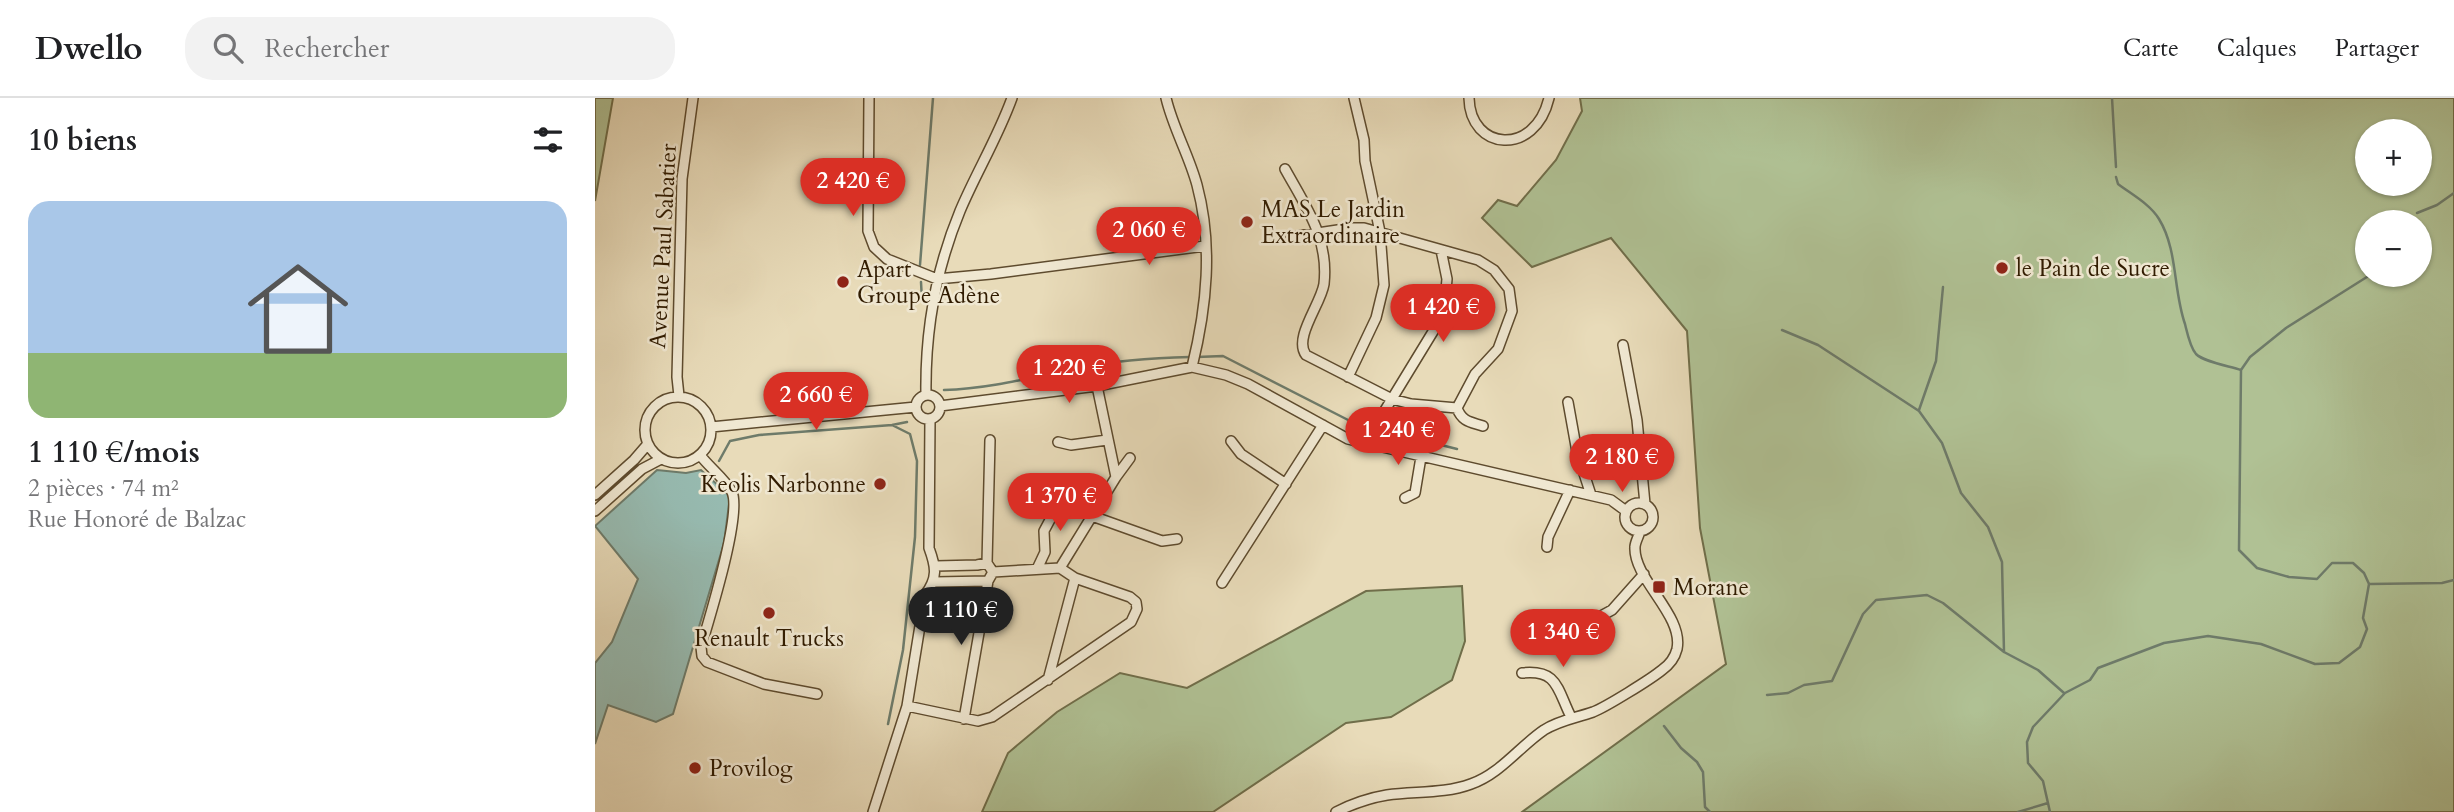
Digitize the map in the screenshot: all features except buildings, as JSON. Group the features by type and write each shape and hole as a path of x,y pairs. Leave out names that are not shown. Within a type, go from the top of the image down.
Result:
{"street":[{"name":"Avenue Paul Sabatier","path":"679,396 677,377 682,179 693,98"},
{"path":"869,98 868,232 874,247 887,259 937,279 1205,246"},
{"path":"926,396 928,348 937,279 960,211 1012,98"},
{"path":"1166,98 1197,184 1206,225 1205,299 1192,363"},
{"path":"1348,377 1381,300 1383,258 1365,161 1364,140 1354,98"},
{"path":"1468,98 1469,111 1478,126 1497,139 1508,141 1530,134 1546,110 1549,98"},
{"path":"1285,169 1320,233 1324,282 1301,346 1306,355 1392,400 1457,408"},
{"path":"1291,237 1351,228 1380,232 1478,260 1495,270 1509,289 1512,311 1498,349 1475,374 1457,408 1460,417 1465,421 1483,426"},
{"path":"1365,443 1437,325 1445,301 1447,279 1441,250"},
{"path":"1623,345 1637,420 1645,504"},
{"path":"940,406 1097,386 1192,363 1248,384 1348,439 1611,500 1626,511 1627,525 1640,531 1647,529 1653,518 1651,510 1645,504 1636,503 1626,511"},
{"path":"1097,386 1116,477"},
{"path":"679,396 689,398 704,409 711,427 707,447 700,455 681,463 661,459 647,444 644,433 645,422 657,403 668,397 679,396"},
{"path":"926,396 934,397 940,406 938,413 929,419 919,415 916,407 918,401 926,396"},
{"path":"1568,402 1577,452 1591,495"},
{"path":"711,427 916,407"},
{"path":"873,812 907,706 925,594 935,582 936,566 929,548 929,419"},
{"path":"1222,583 1323,425"},
{"path":"964,719 991,576 987,563 990,440"},
{"path":"1058,442 1071,445 1107,440"},
{"path":"1231,441 1241,454 1286,484"},
{"path":"595,495 634,460 647,444"},
{"path":"700,455 731,491 735,503 724,564 701,647 702,656 707,662 764,684 817,694"},
{"path":"1405,498 1415,493 1422,457"},
{"path":"1060,568 1116,477 1131,458"},
{"path":"595,510 642,469 661,459"},
{"path":"1037,569 1045,552 1044,531 1052,516 1054,488"},
{"path":"1547,547 1548,537 1570,490"},
{"path":"1092,516 1162,541 1177,539"},
{"path":"1336,812 1361,801 1386,795 1454,789 1475,783 1497,770 1542,731 1571,717 1595,711 1662,670 1672,660 1677,649 1676,629 1644,574 1635,547 1640,531"},
{"path":"936,566 987,563"},
{"path":"907,706 978,721 992,717 1131,622 1137,609 1136,602 1130,597 1075,578 1060,568 935,582"},
{"path":"1601,616 1612,610 1644,574"},
{"path":"1048,680 1075,578"},
{"path":"1522,673 1538,671 1551,677 1571,717"}],"green space":[{"path":"595,98 613,98 595,201"},
{"path":"1580,98 2454,98 2454,812 1522,812 1726,664 1700,528 1687,331 1611,238 1532,267 1482,218 1498,200 1517,206 1556,160 1582,111"},
{"path":"1462,586 1465,641 1452,680 1391,717 1346,723 1213,812 982,812 1008,753 1057,712 1120,673 1187,688 1366,591"}],"water":[{"path":"657,470 686,473 701,470 730,496 724,543 673,714 656,722 608,705 595,744 595,663 612,642 638,579 595,526"}],"waterway":[{"path":"920,265 933,98"},
{"path":"2112,98 2116,167"},
{"path":"2116,177 2118,184 2155,214 2165,231 2181,311 2194,351 2205,359 2241,370"},
{"path":"2424,210 2454,193"},
{"path":"921,282 922,301"},
{"path":"2241,370 2250,357 2286,328 2355,284"},
{"path":"1919,410 1936,361 1943,287"},
{"path":"1782,330 1818,345 1919,411 1942,443 1961,493 1988,527 2002,562 2004,652 2038,670 2064,693"},
{"path":"1197,357 1223,356 1354,423 1457,449"},
{"path":"944,390 994,385 1105,363 1190,357"},
{"path":"2050,812 2043,781 2028,763 2027,742 2033,727 2065,693 2090,680 2098,668 2164,643 2208,636 2261,644 2315,664 2339,663 2360,647 2367,629 2363,618 2369,584 2364,573 2353,563 2332,563 2317,579 2289,577 2257,568 2239,550 2241,370"},
{"path":"719,461 730,441 759,435 907,422"},
{"path":"888,724 903,650 915,537 917,461 910,434 892,425"},
{"path":"2370,584 2442,583 2454,580"},
{"path":"1767,695 1788,693 1804,685 1832,681 1863,614 1876,600 1927,595 1943,603 2004,652"},
{"path":"1664,726 1703,772 1705,807 1710,812"},
{"path":"2018,812 2048,803"}],"place":[{"name":"MAS Le Jardin Extraordinaire","path":"1247,222"},
{"name":"le Pain de Sucre","path":"2002,268"},
{"name":"Apart Groupe Adène","path":"843,282"},
{"name":"Keolis Narbonne","path":"880,484"},
{"name":"Morane","path":"1659,587"},
{"name":"Renault Trucks","path":"769,613"},
{"name":"Provilog","path":"695,768"}]}
